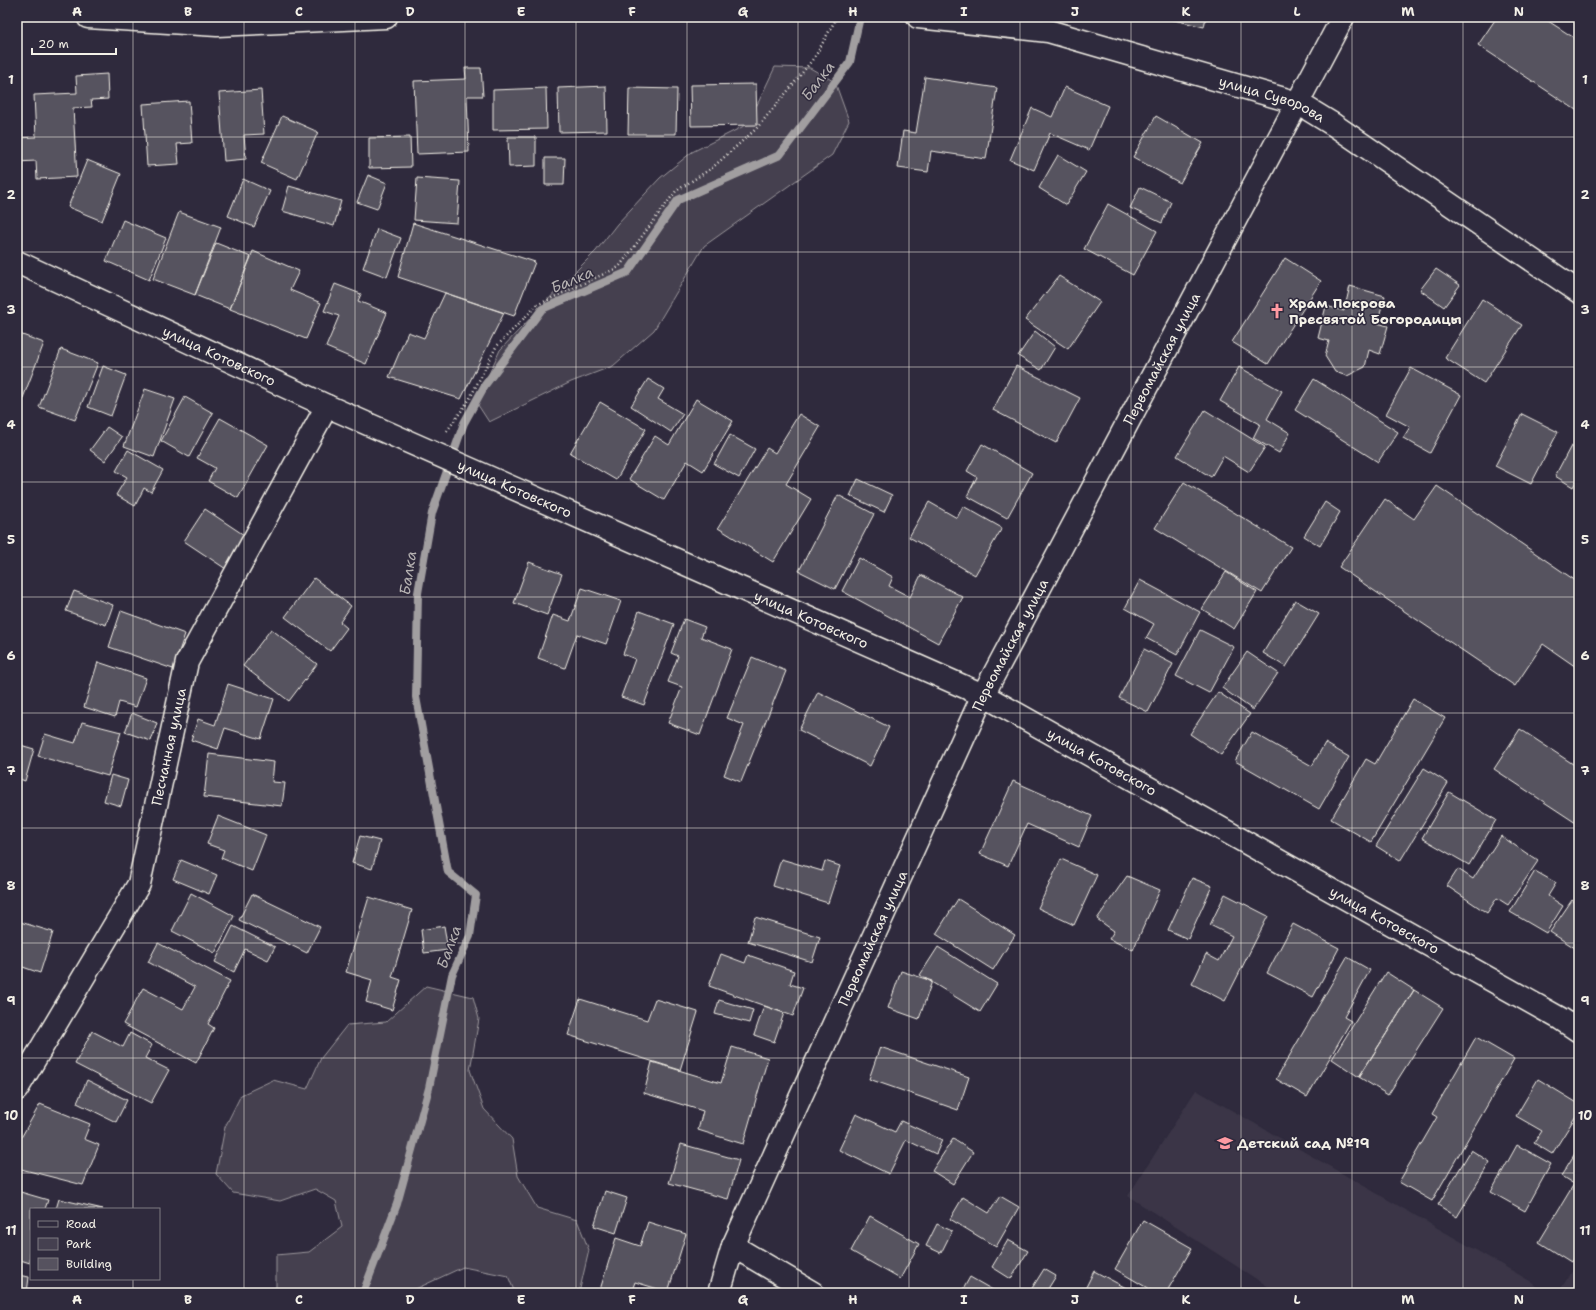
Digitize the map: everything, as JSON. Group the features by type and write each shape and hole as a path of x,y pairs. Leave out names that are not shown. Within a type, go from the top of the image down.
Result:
{"main road":[{"path":"88,17 217,25 386,17"},
{"name":"улица Суворова","path":"918,17 1048,31 1298,103 1334,125 1579,292"},
{"name":"Первомайская улица","path":"719,1293 733,1246 982,694 1343,17"},
{"name":"улица Котовского","path":"17,262 327,406 982,694 1579,1030"},
{"name":"Песчанная улица","path":"17,1089 139,884 187,662 327,406"},
{"path":"733,1246 813,1293"}],"path":[{"path":"432,452 469,400 496,347 537,306 619,266 676,191 712,168 756,128 816,55 837,17"}],"shaded area":[{"name":"Детский сад №19","path":"1196,1090 1530,1281 1546,1293 1278,1293 1128,1196"},
{"path":"1579,1261 1579,1293 1558,1293"}],"green space":[{"path":"775,67 810,68 835,82 849,121 832,155 704,246 654,330 613,366 571,382 489,422 476,402 500,350 596,251 617,224 660,178 692,152 748,124"},
{"path":"426,986 473,997 479,1019 470,1070 484,1109 512,1139 518,1176 537,1208 577,1220 589,1250 579,1293 515,1293 508,1276 463,1267 407,1293 276,1293 276,1255 309,1252 342,1227 336,1201 315,1189 280,1201 233,1193 216,1174 225,1127 241,1095 273,1080 307,1089 321,1058 347,1025 386,1022"}],"building":[{"path":"1161,17 1206,17 1204,27"},
{"path":"1497,17 1542,17 1579,41 1579,112 1478,45"},
{"path":"465,68 481,68 483,96 467,96 469,152 417,154 414,81 466,79"},
{"path":"107,74 108,99 91,100 92,107 73,108 77,177 37,179 36,161 17,162 17,138 36,137 34,95 77,93 76,76"},
{"path":"925,77 997,88 986,159 931,151 928,172 898,168 903,131 916,133"},
{"path":"756,84 757,125 691,126 690,85"},
{"path":"606,86 607,131 559,132 558,88"},
{"path":"1065,87 1108,106 1089,150 1050,133 1034,170 1010,160 1032,108 1052,117"},
{"path":"546,88 547,129 493,130 493,90"},
{"path":"629,88 677,89 676,134 628,134"},
{"path":"261,90 264,134 244,135 246,159 224,161 219,93"},
{"path":"189,101 192,143 177,144 179,164 147,166 143,104"},
{"path":"282,116 318,132 297,179 261,163"},
{"path":"1156,116 1203,143 1180,183 1133,157"},
{"path":"410,137 411,167 369,168 369,138"},
{"path":"508,137 536,137 536,166 509,167"},
{"path":"1058,155 1086,172 1066,205 1039,188"},
{"path":"545,158 565,158 564,185 545,185"},
{"path":"87,160 121,174 102,221 68,207"},
{"path":"368,175 387,183 377,209 357,202"},
{"path":"417,178 460,181 457,223 414,220"},
{"path":"243,179 270,191 254,227 228,216"},
{"path":"289,186 341,201 334,226 282,211"},
{"path":"1140,187 1171,202 1162,223 1130,208"},
{"path":"1108,204 1157,231 1133,275 1084,249"},
{"path":"179,212 221,227 195,295 153,279"},
{"path":"123,220 166,238 149,280 106,261"},
{"path":"413,223 535,262 514,316 398,277"},
{"path":"377,229 401,238 387,277 363,268"},
{"path":"216,243 251,257 230,309 195,295"},
{"path":"253,251 299,271 290,290 321,303 306,339 230,309"},
{"name":"Храм Покрова Пресвятой Богородицы","path":"1285,258 1321,281 1268,364 1232,342"},
{"path":"1436,269 1460,285 1444,307 1420,290"},
{"path":"1059,276 1100,302 1068,349 1025,320"},
{"path":"335,284 361,294 358,301 387,313 366,364 326,347 339,316 324,311"},
{"path":"1350,286 1385,296 1377,323 1388,326 1380,354 1369,350 1365,367 1347,376 1335,372 1325,356 1329,341 1318,338 1326,306 1344,311"},
{"path":"445,293 504,313 461,399 389,377 408,332 424,338"},
{"path":"1482,299 1522,325 1484,383 1445,358"},
{"path":"1035,331 1055,347 1041,370 1018,356"},
{"path":"17,333 44,343 23,398 17,396"},
{"path":"61,349 98,363 75,420 39,407"},
{"path":"103,366 126,375 111,416 88,407"},
{"path":"1016,366 1080,398 1056,443 993,410"},
{"path":"1239,367 1282,391 1267,419 1290,433 1279,453 1253,438 1260,424 1220,401"},
{"path":"1411,368 1461,395 1430,453 1403,438 1410,427 1386,414"},
{"path":"648,379 664,389 658,399 683,414 671,432 631,406"},
{"path":"1314,379 1398,432 1378,462 1295,410"},
{"path":"145,389 175,399 154,457 124,446"},
{"path":"185,397 213,413 189,457 161,441"},
{"path":"696,399 733,421 703,471 687,461 664,500 629,479 655,436 669,445"},
{"path":"600,402 646,429 616,480 570,453"},
{"path":"1205,410 1265,447 1249,472 1223,456 1211,477 1177,456"},
{"path":"799,414 820,427 786,484 811,499 773,562 718,528 767,448 775,453"},
{"path":"1522,414 1558,432 1531,484 1495,466"},
{"path":"220,418 268,445 238,498 208,481 215,468 197,458"},
{"path":"107,427 122,437 105,461 90,450"},
{"path":"730,435 755,449 739,478 714,464"},
{"path":"982,444 1032,473 1007,518 967,496 977,477 967,471"},
{"path":"1571,446 1579,451 1579,476 1573,487 1555,476"},
{"path":"128,450 163,470 151,492 144,488 135,506 116,495 127,477 116,471"},
{"path":"858,479 892,495 884,512 850,496"},
{"path":"1184,482 1291,547 1262,593 1155,528"},
{"path":"1437,486 1579,583 1579,669 1543,644 1515,686 1339,567 1385,499 1414,519"},
{"path":"838,495 874,514 835,589 799,571"},
{"path":"929,502 957,518 963,506 1002,528 975,575 909,537"},
{"path":"1325,502 1340,512 1320,546 1304,536"},
{"path":"205,509 247,537 226,569 184,541"},
{"path":"859,558 893,577 889,586 910,597 921,575 963,597 938,643 842,591"},
{"path":"529,562 562,574 547,615 514,603"},
{"path":"1226,572 1257,592 1234,629 1202,609"},
{"path":"314,578 351,606 340,622 347,628 330,651 285,617"},
{"path":"1140,580 1200,612 1177,655 1146,638 1154,624 1125,608"},
{"path":"582,588 621,601 606,644 577,634 565,668 538,658 553,615 570,621"},
{"path":"74,591 113,605 106,625 66,611"},
{"path":"1295,600 1319,614 1286,667 1263,653"},
{"path":"121,611 185,634 173,669 109,647"},
{"path":"639,611 674,624 644,705 621,697 635,659 623,654"},
{"path":"684,619 705,627 701,637 732,649 700,735 668,723 682,687 668,682 678,656 671,653"},
{"path":"271,629 317,664 289,701 243,666"},
{"path":"1200,630 1234,647 1209,693 1176,676"},
{"path":"1144,649 1173,664 1148,712 1119,698"},
{"path":"1247,652 1278,673 1253,710 1222,688"},
{"path":"752,657 786,671 741,782 724,775 744,725 727,718"},
{"path":"98,662 146,678 136,707 119,702 115,717 84,707"},
{"path":"228,684 274,699 261,739 225,728 218,749 191,740 198,719 215,725"},
{"path":"818,692 889,727 870,766 799,730"},
{"path":"1218,692 1250,714 1221,755 1190,734"},
{"path":"1413,699 1445,718 1371,842 1331,819 1366,759 1375,764"},
{"path":"132,713 157,723 151,741 125,732"},
{"path":"82,722 121,732 108,776 38,756 45,734 75,743"},
{"path":"1520,729 1579,768 1579,825 1494,769"},
{"path":"1252,732 1312,766 1325,743 1349,757 1319,809 1235,761"},
{"path":"17,744 34,749 25,781 17,778"},
{"path":"209,754 274,762 272,782 285,783 282,806 204,797"},
{"path":"1424,768 1448,783 1400,861 1376,846"},
{"path":"111,775 128,780 121,806 104,801"},
{"path":"1013,781 1092,816 1079,847 1027,824 1008,866 980,854"},
{"path":"1449,792 1496,820 1469,865 1422,838"},
{"path":"218,816 266,835 252,871 221,858 224,850 207,844"},
{"path":"360,836 380,841 372,869 352,863"},
{"path":"1501,836 1538,861 1508,905 1497,898 1487,913 1447,886 1458,869 1473,879"},
{"path":"781,859 822,871 825,861 840,866 828,903 773,886"},
{"path":"1061,859 1097,875 1074,925 1038,908"},
{"path":"181,860 217,875 209,894 173,879"},
{"path":"1535,871 1556,883 1548,896 1563,906 1546,933 1510,912"},
{"path":"1127,876 1160,890 1133,950 1109,939 1114,931 1097,919"},
{"path":"1192,878 1212,886 1188,939 1168,930"},
{"path":"191,893 234,916 215,953 172,931"},
{"path":"252,894 320,927 307,953 239,920"},
{"path":"1225,894 1268,916 1225,1001 1192,984 1206,954 1219,961 1232,936 1210,925"},
{"path":"369,897 412,910 392,977 401,980 392,1010 366,1002 372,980 346,972"},
{"path":"958,899 1015,935 993,970 936,934"},
{"path":"1572,900 1579,905 1578,950 1550,932"},
{"path":"755,917 820,937 812,962 748,942"},
{"path":"17,921 53,932 40,973 17,965"},
{"path":"1293,924 1339,948 1313,997 1267,973"},
{"path":"233,926 275,947 268,960 245,949 234,972 215,962"},
{"path":"444,926 448,950 424,953 421,930"},
{"path":"158,943 230,981 208,1024 214,1028 196,1063 123,1024 143,988 183,1009 195,987 148,962"},
{"path":"938,947 997,984 980,1012 920,975"},
{"path":"721,954 745,963 748,955 794,971 790,984 803,988 793,1016 709,986"},
{"path":"1347,957 1370,970 1344,1017 1351,1021 1307,1097 1276,1079"},
{"path":"901,971 932,981 919,1019 888,1008"},
{"path":"1386,972 1414,990 1359,1077 1332,1059"},
{"path":"1414,990 1443,1008 1388,1095 1359,1077"},
{"path":"580,999 647,1020 655,999 698,1012 680,1070 568,1035"},
{"path":"719,1000 753,1010 749,1023 715,1014"},
{"path":"764,1006 784,1013 774,1042 754,1035"},
{"path":"92,1031 123,1047 130,1033 152,1045 145,1058 169,1070 151,1103 75,1064"},
{"path":"1476,1037 1514,1059 1432,1201 1399,1182 1437,1117 1432,1114"},
{"path":"732,1047 768,1058 743,1144 698,1130 703,1111 644,1093 652,1062 721,1083"},
{"path":"880,1047 969,1077 958,1110 869,1079"},
{"path":"1538,1079 1579,1104 1579,1111 1552,1154 1534,1143 1542,1131 1516,1116"},
{"path":"87,1080 127,1100 116,1122 77,1103"},
{"path":"40,1104 90,1124 84,1139 99,1145 83,1185 17,1168 17,1145"},
{"path":"856,1114 895,1132 901,1121 942,1140 936,1154 906,1140 889,1174 839,1150"},
{"path":"953,1139 973,1152 953,1184 932,1171"},
{"path":"681,1144 739,1160 728,1199 669,1183"},
{"path":"1517,1145 1551,1164 1525,1211 1491,1192"},
{"path":"1579,1147 1579,1249 1571,1262 1539,1242 1574,1184 1561,1176"},
{"path":"1471,1150 1490,1162 1457,1217 1438,1205"},
{"path":"17,1191 48,1200 45,1208 30,1208 30,1263 17,1259"},
{"path":"605,1191 627,1198 616,1233 594,1226"},
{"path":"1000,1196 1019,1207 996,1247 950,1219 963,1197 989,1213"},
{"path":"59,1199 99,1208 56,1208"},
{"path":"870,1216 919,1244 900,1279 851,1251"},
{"path":"1143,1220 1192,1248 1166,1293 1156,1293 1115,1269"},
{"path":"648,1222 686,1234 668,1292 635,1282 631,1293 599,1293 616,1238 640,1246"},
{"path":"937,1224 952,1231 941,1253 926,1246"},
{"path":"1008,1240 1028,1251 1011,1279 992,1267"},
{"path":"1044,1269 1056,1276 1046,1292 1048,1293 1029,1293"},
{"path":"1094,1271 1130,1290 1129,1293 1083,1293"},
{"path":"17,1275 29,1277 27,1293 17,1293"},
{"path":"970,1277 998,1293 961,1293"}],"waterway":[{"name":"Балка","path":"363,1293 397,1204 429,1088 452,975 470,936 476,895 448,872 416,697 418,593 432,513 464,423 485,385 542,309 628,272 678,200 780,155 850,62 860,17"}],"place":[{"name":"Храм Покрова Пресвятой Богородицы","path":"1277,311"},
{"name":"Детский сад №19","path":"1225,1143"}]}
